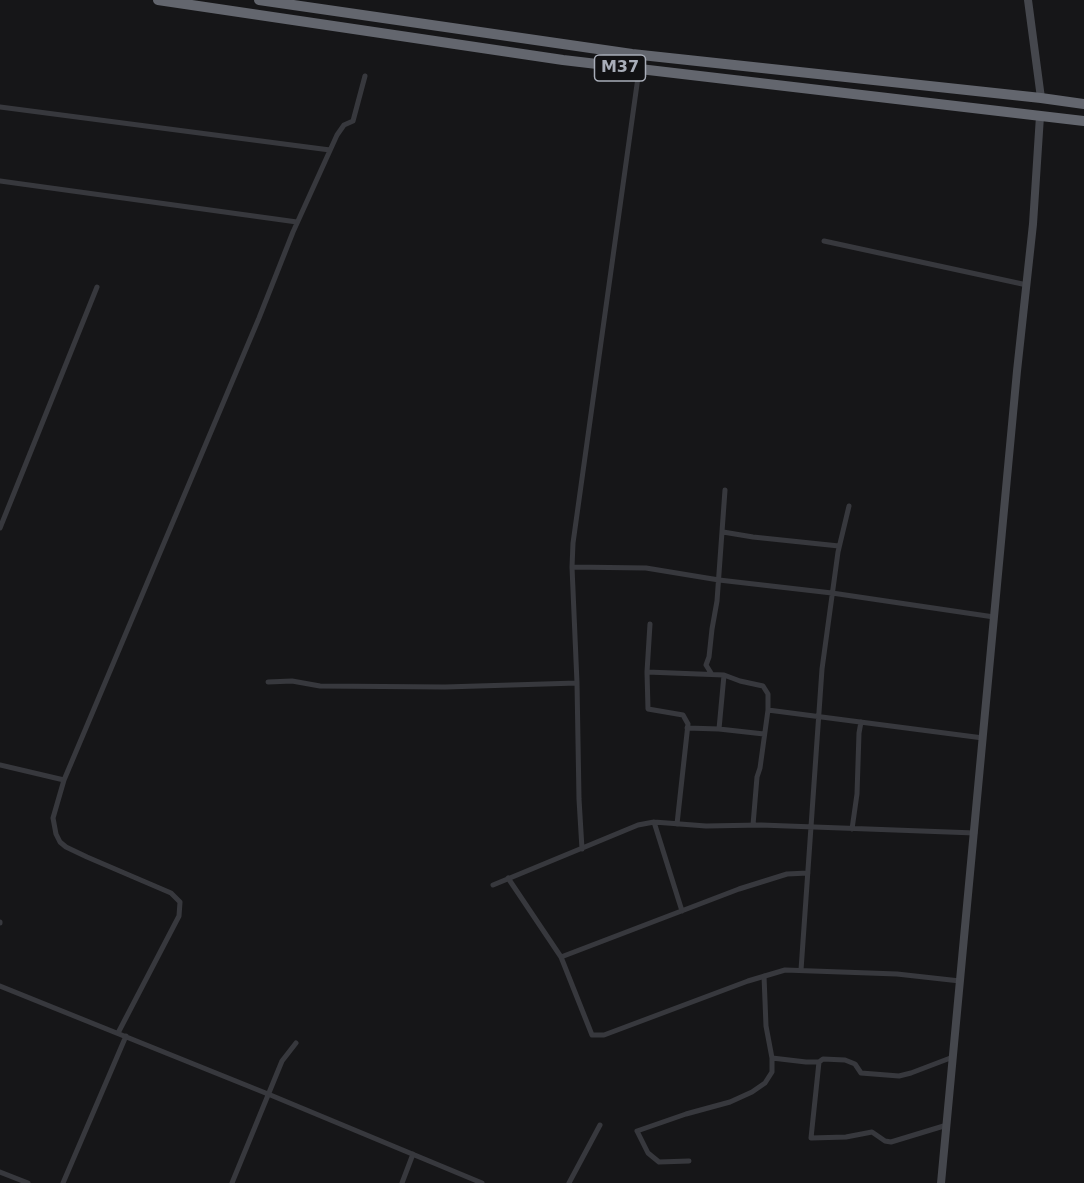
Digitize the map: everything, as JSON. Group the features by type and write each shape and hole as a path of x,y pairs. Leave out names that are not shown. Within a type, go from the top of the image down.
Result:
{"highway":[{"name":"M37","path":"158,0 639,70 1084,121"},
{"name":"M37","path":"259,0 632,54 1084,104"},
{"path":"351,28 352,13"}],"main road":[{"path":"1028,0 1041,98"},
{"path":"941,1183 1027,285 1040,116"}],"street":[{"path":"582,849 573,543 639,70"},
{"path":"118,1033 179,916 180,902 171,893 66,847 56,834 53,818 63,780 216,421 297,222 330,150 344,125 353,121 365,76"},
{"path":"0,107 330,150"},
{"path":"0,181 297,222"},
{"path":"824,241 1027,285"},
{"path":"0,528 97,287"},
{"path":"711,673 706,665 719,580 725,490"},
{"path":"801,970 822,669 839,546 849,506"},
{"path":"723,532 839,546"},
{"path":"572,567 646,568 994,617"},
{"path":"650,624 647,672 648,709 683,715 688,724 677,824"},
{"path":"647,672 711,673 763,686 768,694 768,710 757,777 753,825"},
{"path":"719,729 724,675"},
{"path":"268,682 292,681 320,686 445,687 578,683"},
{"path":"768,710 983,738"},
{"path":"852,829 857,794 861,722"},
{"path":"687,728 764,734"},
{"path":"0,765 63,780"},
{"path":"654,822 682,911"},
{"path":"493,885 638,825 654,822 706,826 753,825 975,833"},
{"path":"561,957 773,878 787,874 808,873"},
{"path":"508,878 561,957 592,1035 604,1035 784,970 897,974 960,981"},
{"path":"689,1161 659,1162 648,1153 637,1131 730,1102 765,1083 772,1072 772,1058 766,1026 764,976"},
{"path":"0,986 482,1183"},
{"path":"63,1183 126,1036"},
{"path":"232,1183 282,1061 297,1043"},
{"path":"772,1058 819,1062 823,1059 845,1060 855,1064 861,1073 899,1076 953,1057"},
{"path":"819,1062 811,1138 846,1137 872,1132 885,1141 891,1142 947,1125"},
{"path":"569,1183 600,1125"},
{"path":"402,1183 413,1154"},
{"path":"0,1172 28,1183"}]}
